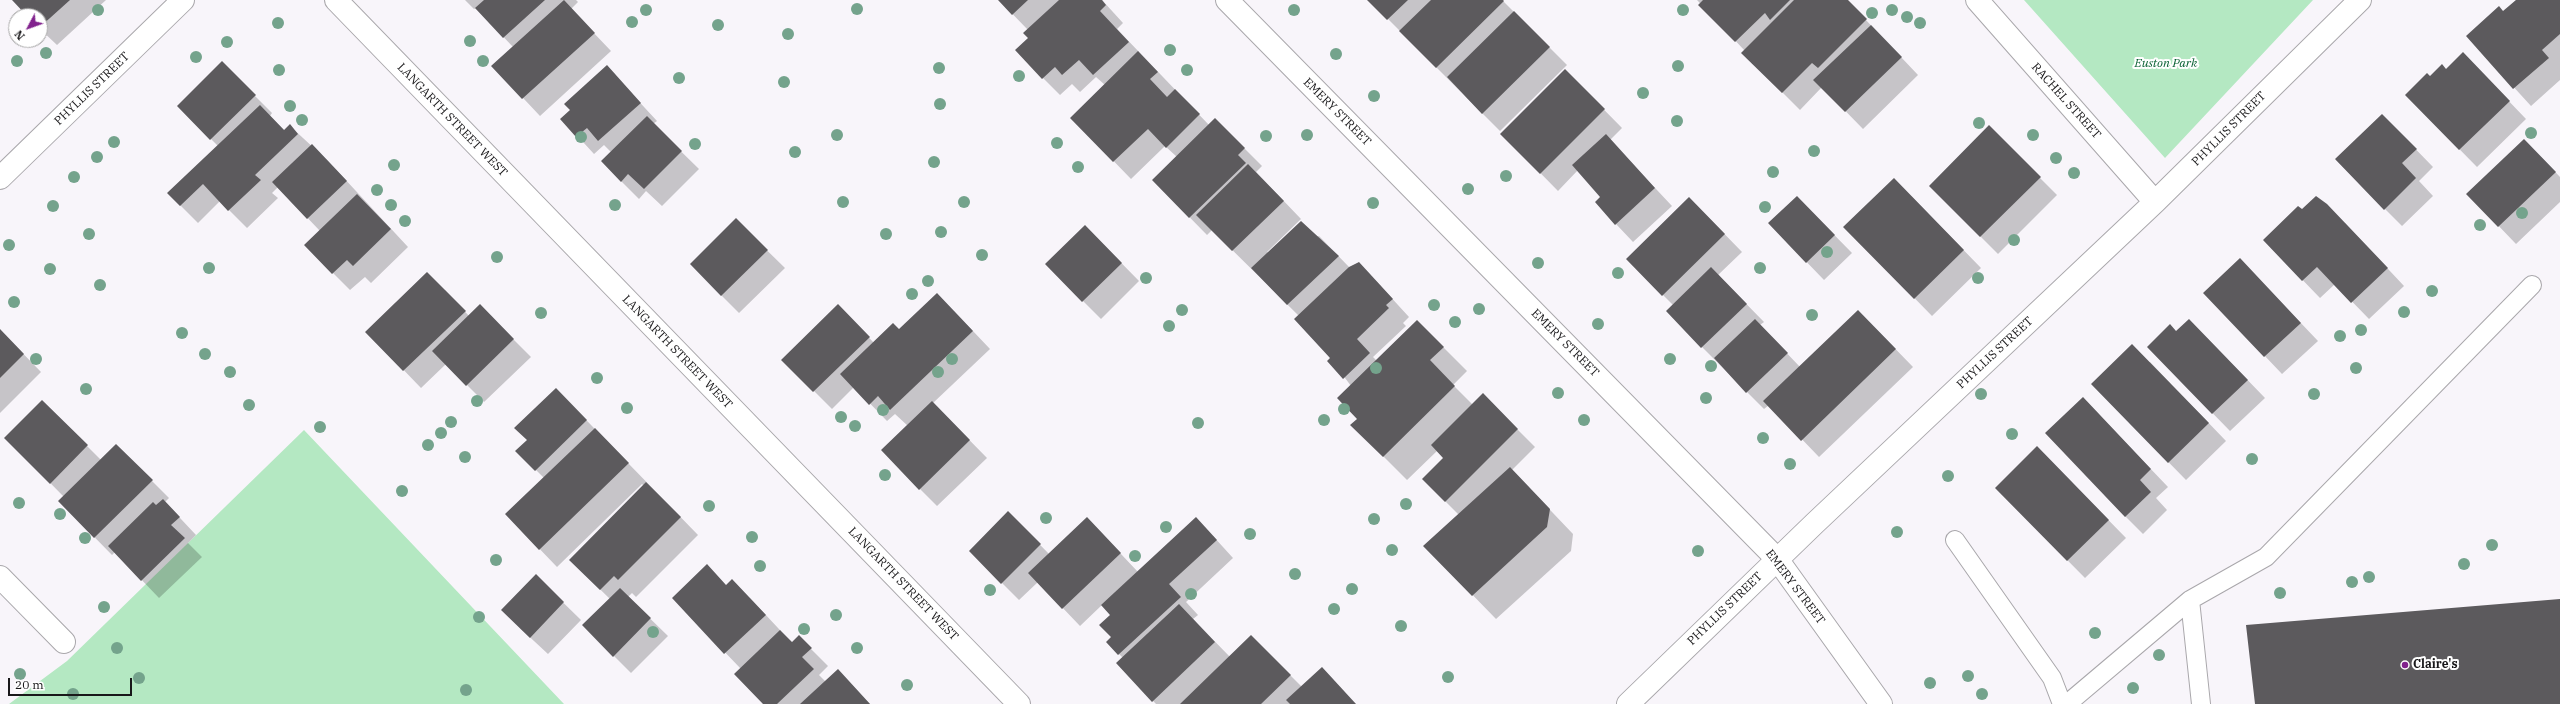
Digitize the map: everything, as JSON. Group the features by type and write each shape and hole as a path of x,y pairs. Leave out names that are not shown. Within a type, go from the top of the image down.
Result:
{"street":[{"name":"PHYLLIS STREET","path":"0,178 183,0"},
{"name":"LANGARTH STREET WEST","path":"336,0 1019,704"},
{"name":"EMERY STREET","path":"1227,0 1777,559 1881,704"},
{"name":"RACHEL STREET","path":"1977,0 2156,202"},
{"name":"PHYLLIS STREET","path":"1628,704 1777,559 2156,202 2360,0"},
{"path":"0,578 64,642"}],"lane":[{"path":"2067,704 2190,600 2266,557 2532,284"},
{"path":"1955,540 2052,678 2062,704"},
{"path":"2190,600 2201,704"}],"green space":[{"name":"Euston Park","path":"2024,0 2313,0 2165,158"},
{"path":"304,430 564,704 9,704 67,661"}],"building":[{"path":"12,0 70,0 48,20 48,8 20,8"},
{"path":"484,0 545,0 503,38 475,8"},
{"path":"564,0 595,33 522,99 491,66"},
{"path":"998,0 1028,0 1012,15"},
{"path":"1059,0 1102,0 1106,5 1100,11 1129,42 1093,75 1079,60 1062,75 1055,67 1042,79 1015,50 1028,38 1023,33"},
{"path":"1367,0 1408,0 1387,20"},
{"path":"1431,0 1504,1 1436,68 1399,31"},
{"path":"1703,0 1790,0 1770,20 1765,13 1735,42 1698,5"},
{"path":"1794,0 1848,0 1867,19 1818,68 1812,63 1782,93 1741,53"},
{"path":"2516,0 2560,0 2560,34 2542,50 2549,58 2513,89 2466,36 2499,6 2503,11"},
{"path":"1514,11 1550,47 1482,114 1447,77"},
{"path":"1871,25 1902,57 1845,112 1813,80"},
{"path":"1138,51 1158,72 1150,79 1167,97 1175,89 1200,114 1166,148 1148,129 1113,162 1070,118"},
{"path":"2463,52 2510,101 2459,150 2405,95 2427,73 2430,76 2442,64 2446,69"},
{"path":"222,61 256,95 210,140 177,106"},
{"path":"607,65 641,103 598,141 587,128 576,137 560,119 570,110 564,104"},
{"path":"1565,69 1605,109 1540,174 1500,134"},
{"path":"260,105 284,130 290,124 298,134 255,175 261,180 228,211 203,184 180,206 167,193"},
{"path":"2382,114 2417,149 2402,163 2416,178 2384,210 2335,159"},
{"path":"647,116 682,151 644,189 628,174 621,182 601,161"},
{"path":"1215,118 1245,148 1238,155 1246,163 1189,218 1152,180"},
{"path":"1989,125 2041,177 1980,237 1929,186"},
{"path":"1606,134 1655,188 1615,225 1595,202 1600,197 1572,165"},
{"path":"2524,139 2556,172 2498,227 2466,194"},
{"path":"312,144 347,181 307,219 272,182"},
{"path":"1248,164 1284,201 1232,251 1196,215"},
{"path":"1894,178 1964,250 1914,299 1843,227"},
{"path":"357,194 391,229 353,266 347,260 332,274 304,245"},
{"path":"1797,196 1835,235 1806,263 1768,223"},
{"path":"2316,196 2327,204 2388,268 2351,303 2317,267 2302,281 2263,240 2298,206 2302,209"},
{"path":"1689,197 1725,234 1662,296 1626,259"},
{"path":"736,218 768,250 721,296 690,264"},
{"path":"1301,221 1339,256 1287,305 1251,268"},
{"path":"1085,225 1122,263 1082,302 1045,264"},
{"path":"2240,258 2301,323 2264,357 2203,293"},
{"path":"1359,262 1393,299 1386,305 1389,308 1357,339 1370,353 1343,379 1327,361 1330,358 1294,319 1349,267"},
{"path":"1711,267 1747,304 1701,348 1666,311"},
{"path":"427,272 466,311 403,371 365,332"},
{"path":"937,293 973,331 890,410 878,396 869,405 840,374 893,323 899,329"},
{"path":"480,304 514,339 466,386 432,351"},
{"path":"838,304 870,337 813,392 781,360"},
{"path":"1858,310 1896,349 1801,441 1763,401"},
{"path":"1755,319 1788,353 1746,393 1714,358"},
{"path":"2189,319 2248,380 2212,414 2147,347 2170,324 2176,331"},
{"path":"1417,320 1444,347 1430,360 1455,386 1383,457 1350,425 1357,419 1337,398"},
{"path":"0,329 24,354 0,378"},
{"path":"2132,344 2209,423 2168,463 2091,384"},
{"path":"556,388 587,420 535,471 515,451 527,440 514,428"},
{"path":"1483,393 1518,429 1445,502 1422,479 1443,458 1431,445"},
{"path":"2083,397 2151,469 2140,480 2151,492 2125,517 2045,433"},
{"path":"42,400 88,445 50,484 4,438"},
{"path":"932,401 970,440 919,490 881,450"},
{"path":"595,428 629,463 539,550 505,514"},
{"path":"116,444 153,480 94,538 58,501"},
{"path":"2037,446 2109,520 2067,561 1995,488"},
{"path":"1510,467 1550,509 1547,527 1472,596 1423,546"},
{"path":"646,482 681,517 618,580 614,576 600,590 569,560"},
{"path":"163,499 180,517 171,525 185,538 141,581 108,546 153,502 156,505"},
{"path":"1008,511 1041,544 1001,584 969,551"},
{"path":"1087,517 1121,553 1062,609 1028,573"},
{"path":"1196,517 1217,540 1169,584 1181,597 1118,655 1106,642 1111,637 1099,625 1110,615 1101,605"},
{"path":"707,564 726,585 732,579 766,615 724,654 672,598"},
{"path":"536,574 564,602 530,638 501,610"},
{"path":"620,588 651,618 613,657 582,625"},
{"name":"Claire's","path":"2560,599 2560,704 2255,704 2246,625"},
{"path":"1179,604 1215,642 1152,702 1116,663"},
{"path":"780,630 792,642 799,635 812,648 802,657 814,669 777,704 763,704 734,674"},
{"path":"1251,635 1291,675 1261,704 1180,704"},
{"path":"1322,667 1356,704 1290,704 1286,700"},
{"path":"838,669 870,704 800,704"}],"place":[{"name":"Claire's","path":"2405,665"}]}
